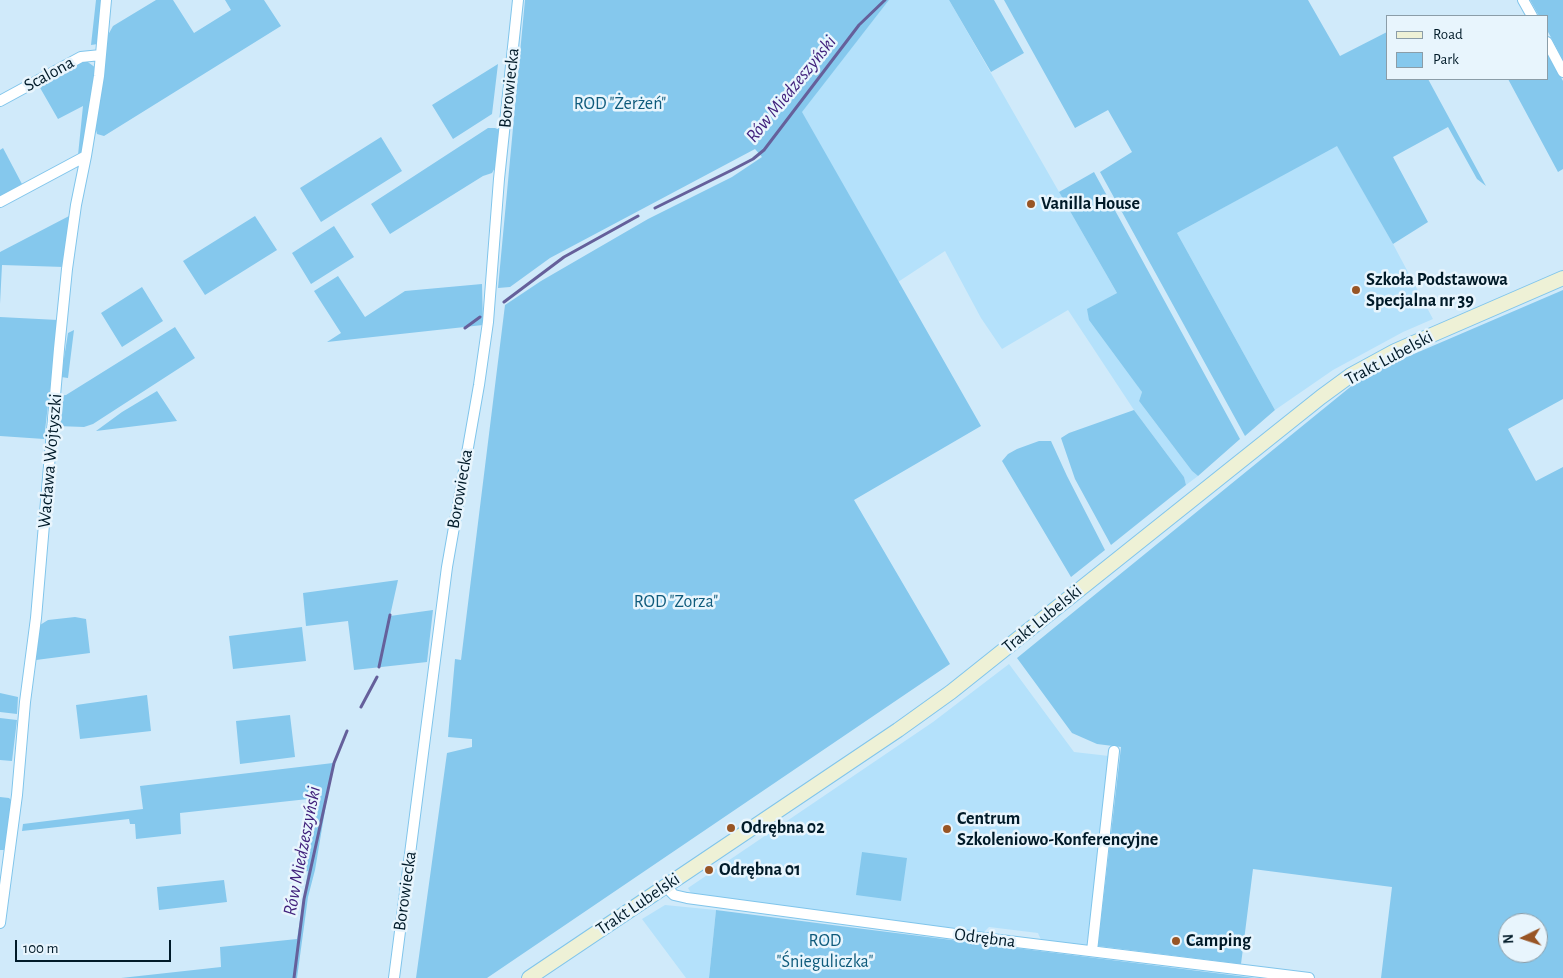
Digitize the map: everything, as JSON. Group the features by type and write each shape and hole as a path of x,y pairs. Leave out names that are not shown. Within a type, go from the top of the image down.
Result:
{"street":[{"name":"Wacława Wojtyszki","path":"0,922 18,795 25,702 36,618 67,269 101,55 106,0"},
{"name":"Borowiecka","path":"394,978 447,567 488,322 500,170 518,0"},
{"path":"1524,0 1532,15"},
{"path":"1548,44 1563,72"},
{"name":"Scalona","path":"0,101 81,56 101,55"},
{"path":"0,202 86,156"},
{"name":"Trakt Lubelski","path":"529,978 951,692 1293,419 1351,375 1394,351 1563,278"},
{"path":"1092,951 1114,750"},
{"name":"Odrębna","path":"665,886 674,895 687,898 1309,978"}],"shaded area":[{"path":"889,0 949,0 1117,293 1088,309 1142,392 1139,401 1192,471 1198,476 1186,485 1184,477 1134,410 1068,310 1002,349 981,318 945,251 898,282 801,112"},
{"path":"1337,145 1433,319 1403,332 1333,370 1275,410 1177,233"},
{"path":"1009,664 1074,752 1109,756 1087,945 1041,940 1038,933 989,927 984,932 692,895 688,888 933,722"},
{"path":"665,905 716,910 709,978 686,978 642,919"}],"green space":[{"path":"96,0 103,0 98,44 91,45"},
{"path":"156,0 173,0 194,33 231,10 225,0 264,0 281,26 104,136 97,134 95,126 108,35 113,26"},
{"name":"ROD \"Zorza\"","path":"525,0 889,0 802,112 981,426 854,500 950,664 487,978 416,978 447,753 472,747 472,739 448,737 455,659 461,660 505,305 541,281 648,219 732,177 762,157 755,149 550,258 510,287 498,288"},
{"path":"949,0 994,0 1024,53 991,72"},
{"path":"1004,0 1308,0 1340,56 1386,33 1386,80 1429,80 1486,186 1477,179 1448,127 1393,157 1428,222 1393,244 1337,146 1177,233 1275,410 1245,436 1100,172 1132,152 1108,110 1075,128"},
{"path":"1530,0 1563,0 1563,60 1548,32 1548,15 1538,15"},
{"path":"1548,53 1563,81 1563,169 1558,172 1509,80 1548,80"},
{"path":"85,60 96,68 84,149 78,155 83,106 58,119 39,86"},
{"path":"498,64 492,114 453,139 432,105"},
{"path":"488,128 500,130 497,164 492,173 483,176 390,234 371,204"},
{"path":"381,137 402,171 321,222 300,188"},
{"path":"3,148 22,184 0,196 0,150"},
{"path":"1094,172 1240,439 1198,476 1192,471 1139,401 1142,392 1089,320 1087,309 1117,293 1059,192"},
{"path":"71,215 64,267 2,265 0,304 0,252"},
{"path":"255,216 277,250 205,295 183,261"},
{"path":"334,226 354,257 311,284 292,253"},
{"path":"338,276 365,317 405,291 482,284 483,325 327,342 341,333 314,291"},
{"path":"142,287 163,321 122,347 101,313"},
{"path":"1563,290 1563,399 1508,429 1536,481 1563,467 1563,978 1381,978 1392,887 1253,869 1241,964 1098,946 1121,747 1097,744 1072,733 1017,658 1365,375"},
{"path":"0,317 58,320 44,439 0,436"},
{"path":"175,327 195,358 93,424 84,427 57,426 58,396 66,395"},
{"path":"74,330 68,378 61,377 68,333"},
{"path":"157,391 177,421 96,431 122,412"},
{"path":"1134,410 1184,477 1186,485 1111,545 1075,479 1061,438 1069,433"},
{"path":"1039,441 1051,441 1105,550 1071,577 1002,461 1008,454 1017,449"},
{"path":"398,580 390,616 433,610 427,662 354,670 348,621 306,626 303,593"},
{"path":"75,617 86,619 90,653 36,660 40,625 48,620"},
{"path":"302,627 306,661 233,669 229,636"},
{"path":"0,693 18,697 17,714 0,712"},
{"path":"147,695 151,731 80,739 76,705"},
{"path":"290,715 295,757 240,764 236,721"},
{"path":"0,718 17,720 12,761 0,760"},
{"path":"333,763 315,870 308,897 297,978 121,978 221,967 220,947 297,939 308,871 302,872 317,798 180,813 181,834 136,839 135,824 130,824 129,819 22,831 23,824 143,809 140,786"},
{"path":"0,797 11,800 5,850 0,850"},
{"path":"862,852 907,858 901,901 856,895"},
{"path":"224,880 227,902 159,910 157,887"},
{"name":"ROD \"Śnieguliczka\"","path":"716,910 848,927 1255,978 709,978"}],"waterway":[{"name":"Rów Miedzeszyński","path":"655,208 753,159 764,150 859,25 885,0"},
{"name":"Rów Miedzeszyński","path":"504,302 564,257 638,216"},
{"name":"Rów Miedzeszyński","path":"465,328 480,317"},
{"name":"Rów Miedzeszyński","path":"379,667 390,615"},
{"name":"Rów Miedzeszyński","path":"361,707 377,677"},
{"name":"Rów Miedzeszyński","path":"294,978 304,899 334,763 347,731"}],"place":[{"name":"Vanilla House","path":"1031,204"},
{"name":"Szkoła Podstawowa Specjalna nr 39","path":"1356,290"},
{"name":"Odrębna 02","path":"731,828"},
{"name":"Centrum Szkoleniowo-Konferencyjne","path":"947,829"},
{"name":"Odrębna 01","path":"709,870"},
{"name":"Camping","path":"1176,941"}],"park label":[{"name":"ROD \"Żerżeń\"","path":"620,104"}]}
